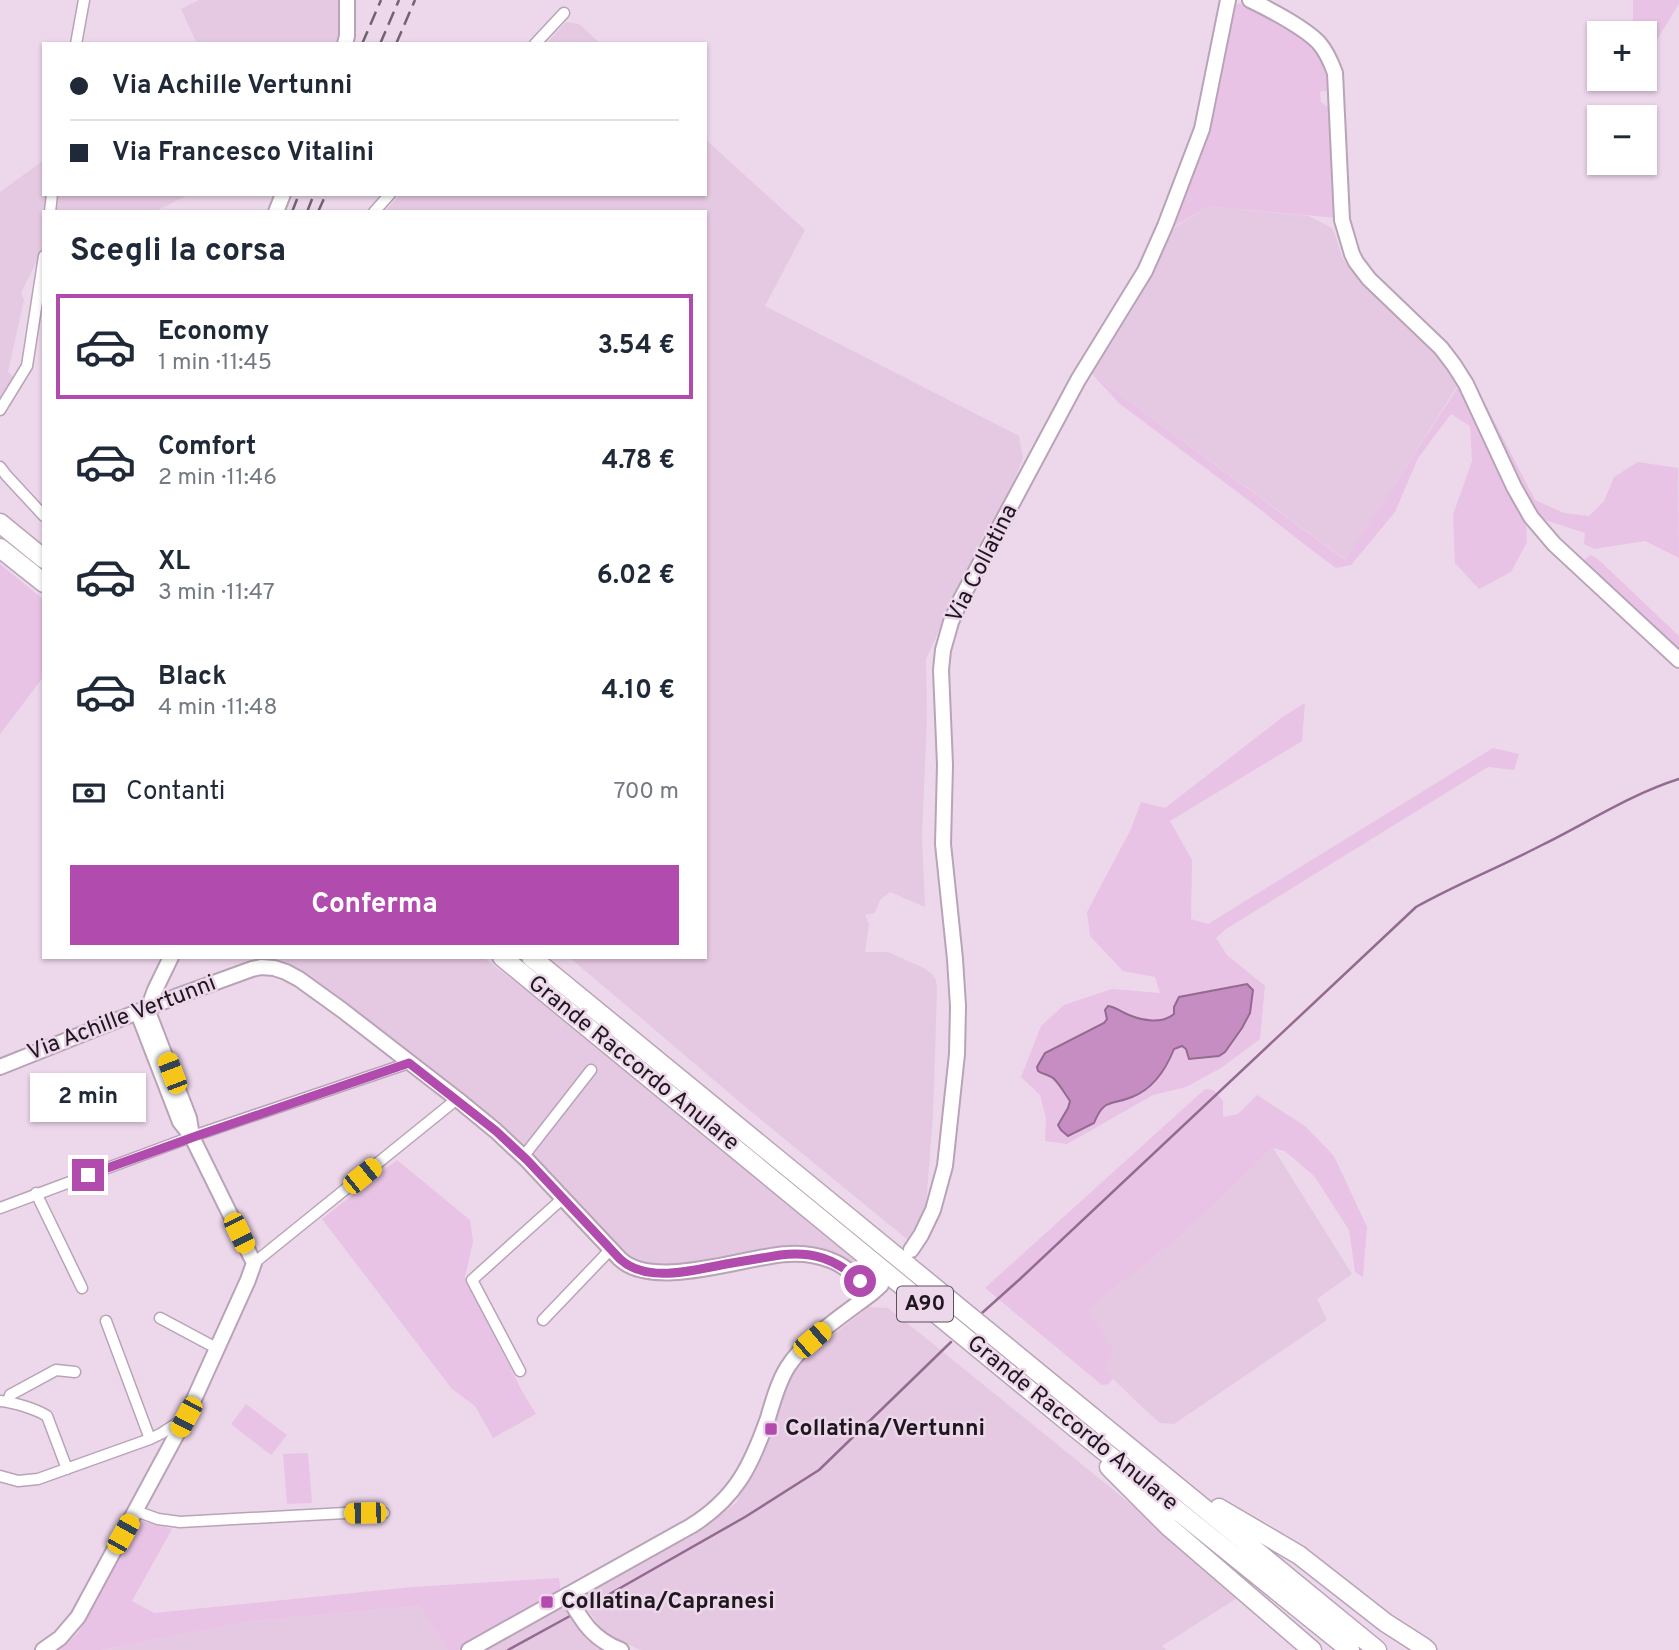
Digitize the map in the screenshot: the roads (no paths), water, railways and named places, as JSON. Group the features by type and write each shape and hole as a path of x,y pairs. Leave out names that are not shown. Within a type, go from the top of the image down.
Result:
{"highway":[{"path":"0,523 42,557"},
{"path":"0,548 42,581"},
{"name":"Grande Raccordo Anulare","path":"504,959 1350,1650"},
{"name":"Grande Raccordo Anulare","path":"533,959 1377,1650"},
{"path":"1073,1426 1159,1518 1312,1650"},
{"path":"1163,1474 1299,1555 1386,1623 1426,1650"}],"street":[{"path":"76,42 84,0"},
{"path":"346,42 347,0"},
{"name":"Via Collatina","path":"911,1250 933,1210 942,1176 957,1054 956,971 943,844 943,650 961,599 1078,380 1145,271 1166,226 1202,129 1228,0"},
{"path":"1250,0 1289,21 1318,41 1335,73 1342,220 1356,262 1369,279 1441,348 1454,365 1466,384 1514,487 1531,517 1574,563 1679,660"},
{"path":"537,42 564,13"},
{"path":"376,210 388,196"},
{"path":"0,410 27,366 42,269"},
{"path":"0,467 42,514"},
{"path":"170,959 143,1011 192,1137 254,1262"},
{"name":"Via Achille Vertunni","path":"0,1067 175,997 252,969 270,967 299,979 342,1010 496,1131 610,1250 630,1267 662,1273 789,1254 812,1255 831,1260 877,1289 827,1328 789,1365 781,1379 754,1455 741,1480 725,1500 691,1526 567,1595"},
{"path":"1,1205 409,1063"},
{"path":"523,1157 591,1070"},
{"path":"43,1650 55,1643 74,1623 136,1511 186,1417 254,1262 457,1099"},
{"path":"36,1193 82,1287"},
{"path":"520,1371 472,1280 562,1199"},
{"path":"543,1320 610,1250"},
{"path":"160,1318 218,1349"},
{"path":"106,1321 150,1439"},
{"path":"67,1469 47,1416 4,1401 56,1370 75,1372"},
{"path":"0,1476 18,1481 44,1478 150,1439 186,1417"},
{"path":"136,1511 158,1520 180,1522 384,1513"},
{"path":"469,1650 567,1595 595,1636 621,1650"}],"waterway":[{"path":"982,1313 1416,907 1626,801 1679,779"},
{"path":"585,1608 745,1517 819,1470 951,1342"},
{"path":"508,1650 570,1616"}],"railway":[{"path":"363,42 381,0"},
{"path":"381,42 399,0"},
{"path":"397,42 415,0"},
{"path":"293,210 298,196"},
{"path":"308,210 313,196"},
{"path":"319,210 325,196"}],"place":[{"name":"Collatina/Vertunni","path":"771,1429"},
{"name":"Collatina/Capranesi","path":"547,1602"}]}
